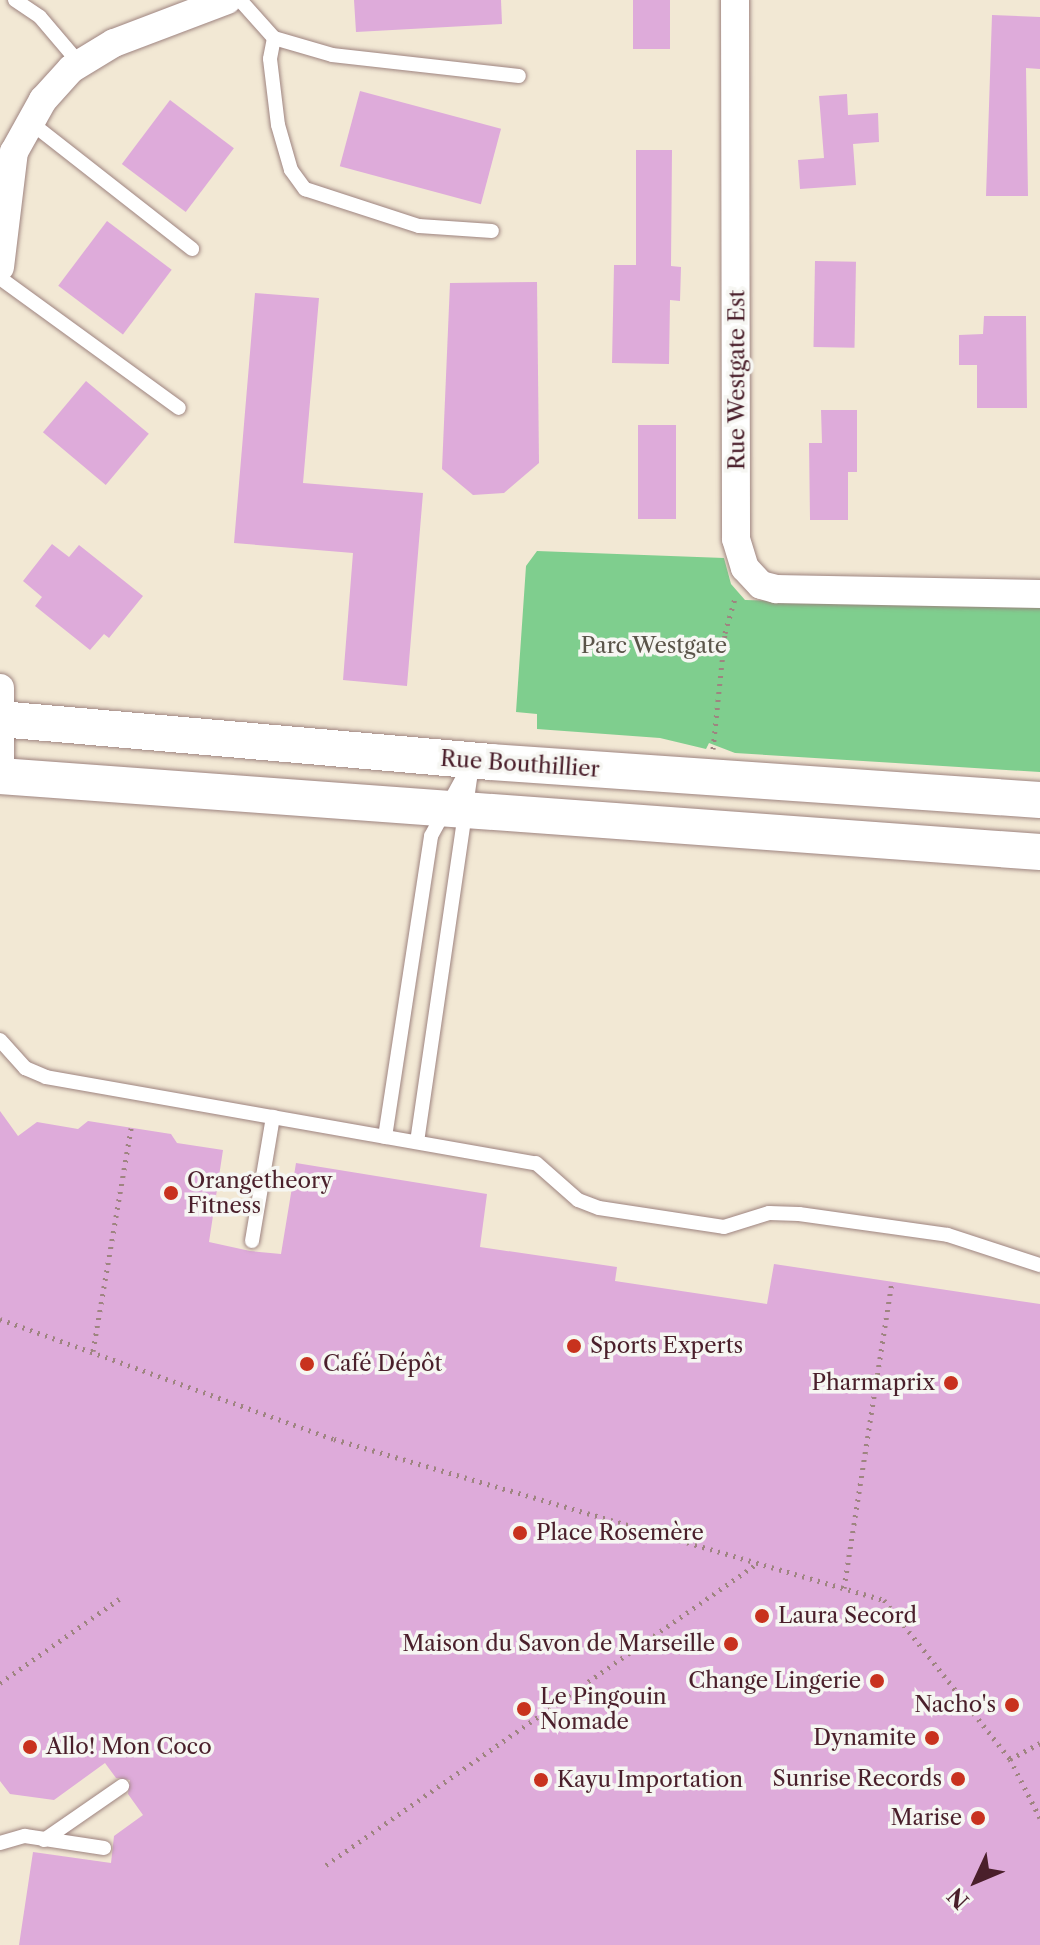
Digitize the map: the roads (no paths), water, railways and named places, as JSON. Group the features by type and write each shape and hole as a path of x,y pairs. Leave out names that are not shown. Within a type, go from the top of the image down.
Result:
{"street":[{"path":"0,267 7,152 43,100 80,64 114,43 227,0"},
{"name":"Rue Westgate Est","path":"735,0 736,539 749,576 768,588 1040,594"},
{"path":"0,761 1,709"},
{"name":"Rue Bouthillier","path":"1,709 473,760 1040,800"},
{"path":"0,776 1040,852"}],"lane":[{"path":"15,0 40,17 80,64"},
{"path":"240,0 274,38 332,55 519,76"},
{"path":"274,38 270,59 278,125 291,170 305,189 419,226 492,231"},
{"path":"30,122 192,249"},
{"path":"0,278 179,408"},
{"path":"417,1142 455,810 473,760"},
{"path":"385,1137 431,836 455,810"},
{"path":"0,1040 35,1074 193,1099 273,1117 536,1163 578,1200 599,1208 724,1227 769,1213 799,1214 948,1235 1040,1265"},
{"path":"252,1241 273,1117"},
{"path":"44,1840 122,1786"},
{"path":"0,1843 25,1836 104,1848"}],"place":[{"name":"Orangetheory Fitness","path":"171,1193"},
{"name":"Sports Experts","path":"574,1346"},
{"name":"Café Dépôt","path":"307,1364"},
{"name":"Pharmaprix","path":"951,1383"},
{"name":"Place Rosemère","path":"520,1533"},
{"name":"Laura Secord","path":"762,1616"},
{"name":"Maison du Savon de Marseille","path":"731,1644"},
{"name":"Change Lingerie","path":"877,1681"},
{"name":"Nacho's","path":"1012,1705"},
{"name":"Le Pingouin Nomade","path":"524,1709"},
{"name":"Dynamite","path":"932,1738"},
{"name":"Allo! Mon Coco","path":"30,1747"},
{"name":"Sunrise Records","path":"958,1779"},
{"name":"Kayu Importation","path":"541,1780"},
{"name":"Marise","path":"978,1818"}],"park label":[{"name":"Parc Westgate","path":"654,646"}]}
